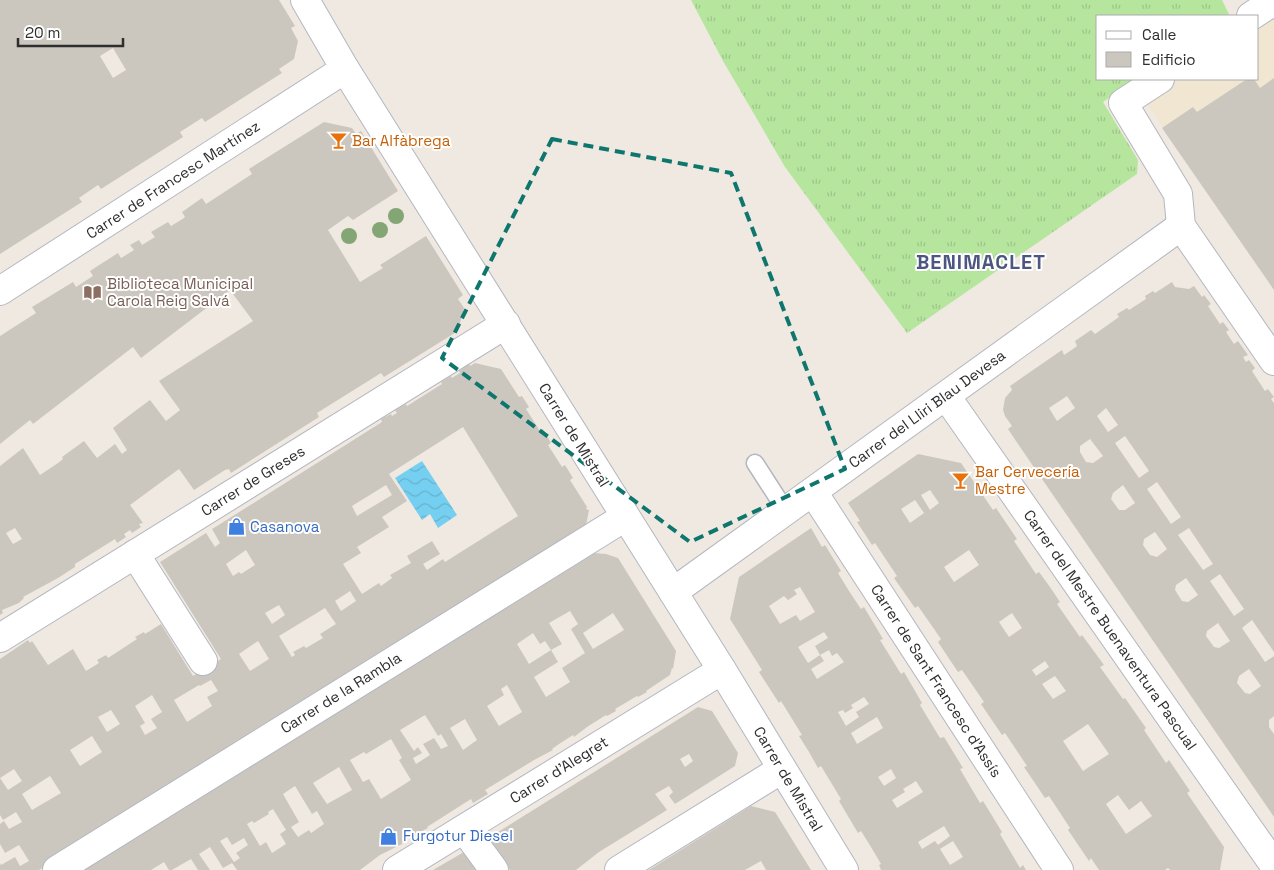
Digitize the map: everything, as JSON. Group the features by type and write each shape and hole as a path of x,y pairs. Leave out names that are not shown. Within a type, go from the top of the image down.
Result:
{"street":[{"name":"Carrer de Mistral","path":"305,0 346,69 722,670 844,870"},
{"path":"1253,15 1274,1"},
{"name":"Carrer de Francesc Martínez","path":"0,291 346,69"},
{"path":"1159,80 1123,104 1178,194 1181,226 1274,361"},
{"name":"Carrer del Lliri Blau Devesa","path":"673,592 1181,226"},
{"name":"Carrer de Greses","path":"0,638 506,324"},
{"name":"Carrer del Mestre Buenaventura Pascual","path":"946,396 1274,865"},
{"name":"Carrer de Sant Francesc d'Assís","path":"813,492 1059,870"},
{"name":"Carrer de la Rambla","path":"57,870 625,517"},
{"path":"135,554 203,661"},
{"name":"Carrer d'Alegret","path":"397,870 722,670"},
{"path":"620,870 782,769"},
{"path":"464,829 494,870"}],"lane":[{"path":"755,463 786,511"}],"highlighted area":[{"path":"552,139 731,173 845,469 690,542 442,358"}],"shaded area":[{"path":"1274,9 1274,290 1143,98 1170,80 1259,80 1259,19"}],"green space":[{"path":"691,0 1222,0 1229,14 1096,15 1096,80 1135,80 1103,102 1138,160 1137,174 907,333 785,167 723,61"}],"water":[{"path":"422,461 457,515 438,528 430,514 422,520 395,478"}],"building":[{"path":"0,0 279,0 295,26 291,28 298,41 294,59 279,69 282,73 205,122 202,118 180,132 183,137 101,189 98,185 79,198 82,202 0,254","holes":["113,48 126,70 113,78 100,56"]},
{"path":"1274,78 1274,290 1162,128 1193,107 1197,112 1245,80 1255,80 1260,88"},
{"path":"324,122 352,128 356,134 361,131 398,191 353,220 348,216 328,230 360,282 383,268 380,265 426,236 463,295 458,299 464,308 458,331 384,377 381,373 317,413 319,417 231,473 229,469 225,470 194,490 179,469 130,505 143,523 139,524 141,527 132,533 130,530 124,534 126,537 117,543 115,539 75,564 75,567 58,578 23,597 19,603 2,610 3,613 0,615 0,466 23,448 40,475 58,463 63,459 62,457 84,441 97,458 115,444 122,454 127,450 113,428 135,411 150,400 166,421 180,410 159,381 253,321 230,290 141,358 133,347 33,424 30,420 0,444 0,336 36,313 32,307 73,282 76,287 93,276 90,271 118,253 121,258 134,250 130,245 139,240 142,245 155,237 151,232 168,222 171,226 184,218 182,212 202,198 206,204 252,174 249,169","holes":["15,528 22,539 13,544 6,533"]},
{"path":"1172,282 1175,287 1189,289 1194,286 1202,297 1204,295 1211,304 1208,306 1220,324 1223,322 1229,330 1226,332 1234,344 1238,341 1248,355 1243,357 1246,362 1249,360 1255,368 1252,371 1265,391 1268,389 1274,397 1271,399 1274,403 1274,652 1252,620 1242,628 1265,662 1274,656 1274,716 1269,720 1269,727 1274,734 1274,817 1008,429 1012,426 1003,410 1005,398 1012,390 1010,386 1062,350 1064,355 1073,349 1077,346 1075,341 1091,330 1095,334 1119,317 1117,314 1127,308 1129,310 1146,299 1145,296 1153,291 1155,293","holes":["1067,396 1075,408 1057,421 1049,408","1106,408 1118,425 1108,432 1097,416","1125,436 1149,471 1139,478 1115,443","1090,439 1103,456 1093,463 1086,462 1080,452 1080,446","1157,482 1181,517 1171,524 1147,489","1123,485 1135,503 1125,510 1119,510 1111,499 1113,493","1189,528 1213,564 1203,570 1178,535","1155,532 1167,549 1157,557 1150,555 1143,545 1144,539","1220,574 1244,609 1234,616 1210,581","1186,578 1198,595 1188,602 1182,601 1175,590 1176,585","1218,623 1230,641 1219,648 1214,647 1206,636 1207,631","1249,669 1261,686 1250,694 1245,693 1237,683 1239,676"]},
{"path":"475,363 501,369 519,397 522,396 529,407 526,409 540,431 543,429 551,443 548,445 562,467 565,465 573,478 570,480 587,507 586,509 589,510 585,530 39,870 0,870 0,863 1,865 15,857 20,866 29,861 19,845 5,853 0,844 0,824 4,821 9,829 22,822 16,812 3,820 0,815 0,778 0,659 28,640 30,643 32,641 48,665 73,649 86,671 99,663 97,660 106,655 108,658 137,639 135,637 144,632 145,634 161,624 193,676 221,659 160,562 206,533 215,547 220,543 212,529 382,422 381,419 397,413 395,410 406,404 407,406 442,384 441,382 460,373 459,371 469,364 470,366","holes":["463,427 518,516 445,562 443,559 427,570 423,564 440,554 432,541 407,556 411,563 390,575 392,578 381,586 379,583 362,594 343,564 361,553 357,547 389,527 382,517 407,501 389,474","386,485 392,495 357,516 352,506","246,550 255,565 241,574 239,572 233,576 226,564","350,591 356,601 341,611 335,601","279,605 285,615 272,624 265,613","325,608 336,624 320,634 323,638 306,648 304,646 293,652 295,655 292,657 279,636","258,641 269,659 250,671 239,654","211,680 218,691 207,697 212,706 187,722 174,700","152,695 162,712 151,719 157,728 145,735 140,726 145,723 135,706","111,710 120,724 107,732 98,717","92,736 102,752 80,766 70,750","14,769 22,781 8,790 0,778","50,776 61,793 32,810 22,794"]},
{"path":"918,454 961,463 993,510 996,508 1017,539 1014,541 1036,574 1039,572 1050,587 1060,602 1057,604 1080,637 1082,635 1104,665 1100,667 1146,728 1144,730 1166,763 1169,760 1190,791 1187,793 1224,847 1220,870 1170,870 1168,868 1165,870 1099,870 1091,858 1089,861 1068,830 1070,828 1049,796 1045,798 1024,767 1027,766 1005,733 1002,735 981,704 984,702 962,670 958,672 938,642 941,639 918,606 915,608 894,578 897,576 875,543 872,545 857,522 860,521 848,503","holes":["930,490 939,503 930,510 921,495","915,500 924,513 910,523 901,509","969,550 979,565 954,582 944,567","1012,613 1022,628 1009,637 999,622","1045,661 1049,667 1036,676 1032,670","1055,676 1066,691 1053,699 1042,684","1088,724 1109,754 1083,771 1063,741","1118,795 1129,810 1141,801 1152,816 1126,834 1106,804"]},
{"path":"811,528 822,547 825,545 841,571 838,573 861,609 864,607 883,639 880,640 901,674 904,672 922,703 920,705 940,738 944,737 963,768 960,769 980,803 983,801 1002,832 1000,834 1020,868 1023,865 1026,870 881,870 879,865 881,864 871,847 861,831 858,833 839,801 841,799 821,766 818,768 799,736 802,735 781,701 779,703 759,672 762,670 730,619 739,577","holes":["800,587 815,612 800,621 796,615 780,624 769,606 784,596 788,600 797,594 794,590","824,632 828,638 815,646 820,655 808,663 798,647","829,650 832,656 837,653 844,662 817,679 811,669 824,661 820,655","864,697 869,704 856,712 859,717 846,726 838,712 843,710 845,713 853,708 851,705","877,717 883,728 857,744 851,733","891,769 896,778 884,786 878,777","916,781 923,792 897,808 892,800 905,792 903,789","944,826 950,836 938,845 935,841 922,849 918,842","953,841 963,857 950,865 940,849"]},
{"path":"594,553 618,558 676,651 670,675 647,692 615,709 616,711 606,715 574,737 573,735 553,750 485,790 488,794 473,803 471,799 428,828 406,839 402,844 380,855 360,870 237,870 232,863 223,868 210,847 199,854 210,870 198,870 191,859 172,870 169,870 164,862 151,870 84,870 379,687 387,680 388,682","holes":["570,611 578,624 571,629 585,653 562,668 570,682 546,697 534,677 558,662 551,650 562,644 549,623","613,613 624,630 593,649 583,633","533,633 540,644 545,641 551,650 529,664 517,644","507,685 522,712 499,726 487,706 504,695 501,689","425,715 438,736 441,734 448,746 441,749 434,738 423,744 430,755 416,764 413,758 422,753 418,747 414,751 400,730","465,719 477,740 463,750 450,728","391,739 402,758 399,760 411,780 381,799 369,779 363,782 350,760 364,752 366,754","339,767 352,790 327,804 313,783","295,786 312,814 317,811 324,824 311,833 309,830 298,837 291,827 299,822 283,794","273,809 286,830 280,834 286,844 272,853 266,842 260,846 247,824 252,821 254,823 269,814 268,812","227,837 232,845 244,838 248,845 236,853 240,858 234,862 220,841"]},
{"path":"698,707 712,711 738,753 735,766 675,804 669,796 673,792 669,786 655,794 667,810 599,852 576,870 510,870 487,839","holes":["689,754 693,761 685,767 680,759"]},
{"path":"751,806 775,812 811,870 766,870 761,861 745,870 649,870"},
{"path":"464,852 477,870 433,870"}],"place":[{"name":"Bar Alfàbrega","path":"338,141"},
{"name":"Biblioteca Municipal Carola Reig Salvá","path":"93,293"},
{"name":"Bar Cervecería Mestre","path":"961,481"},
{"name":"Casanova","path":"236,527"},
{"name":"Furgotur Diesel","path":"389,836"}],"district":[{"name":"BENIMACLET","path":"981,262"}]}
